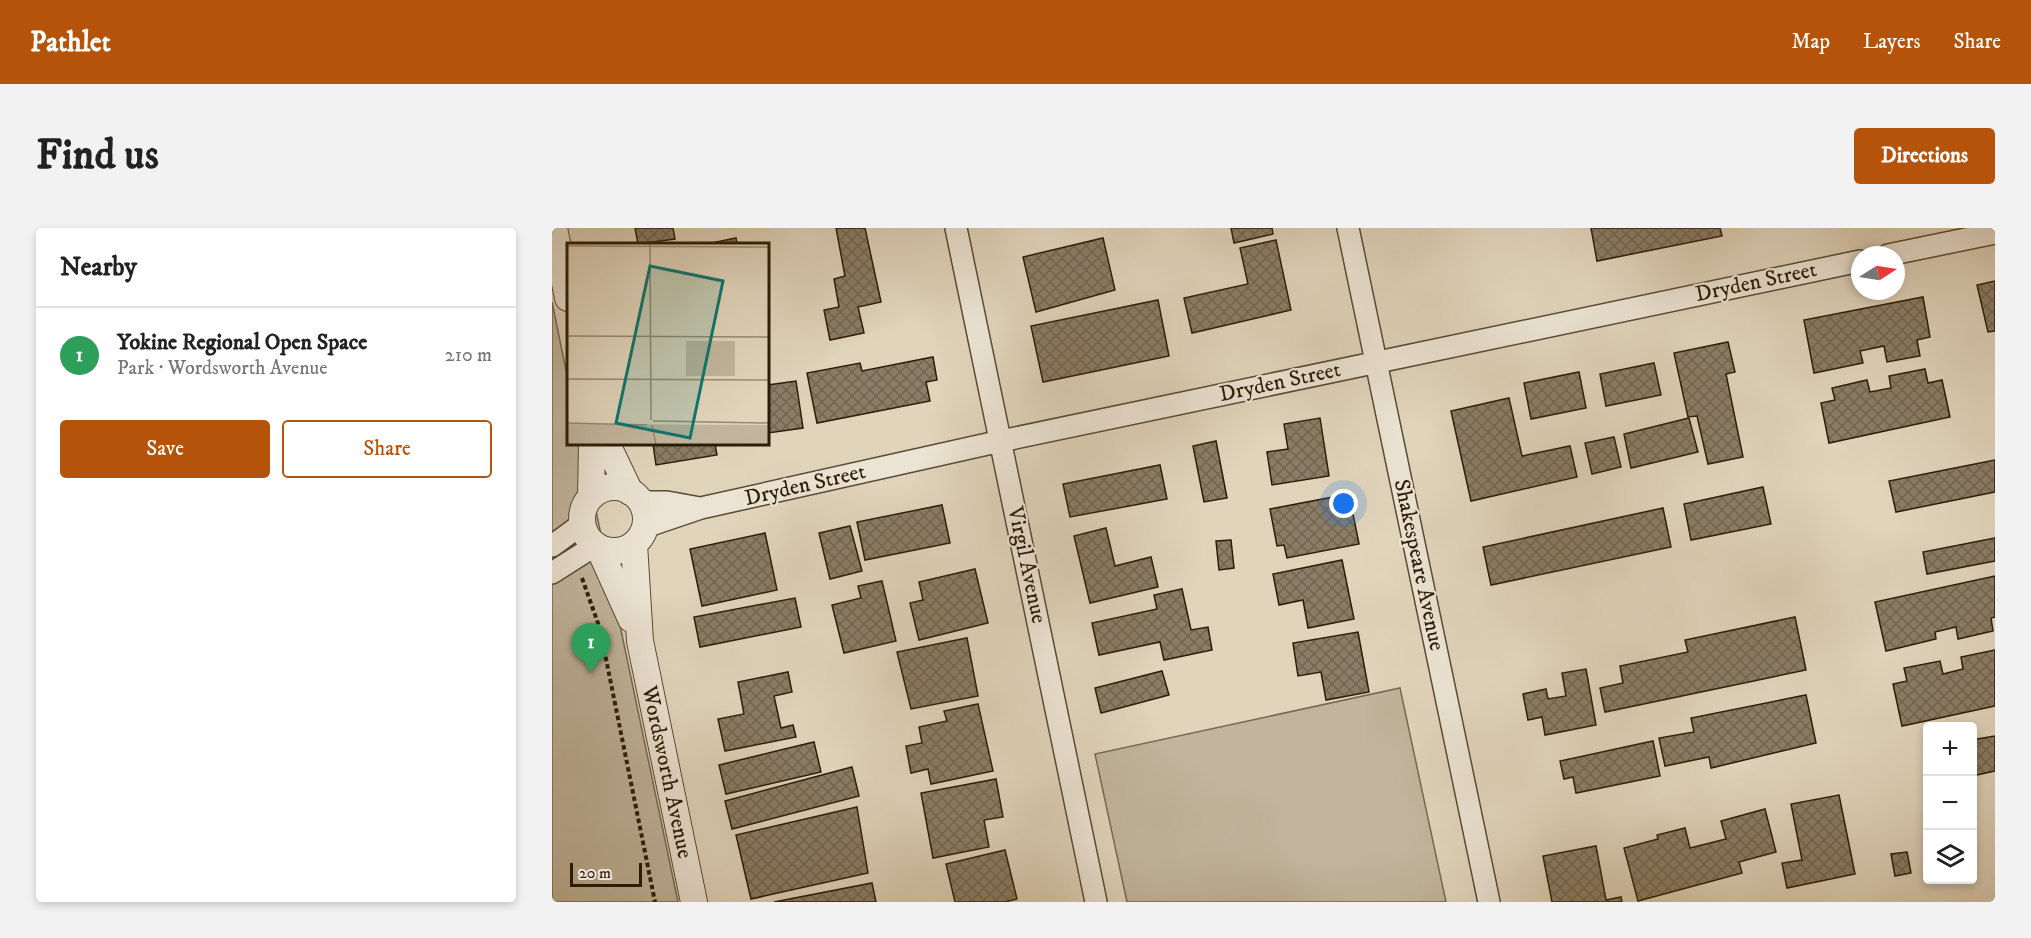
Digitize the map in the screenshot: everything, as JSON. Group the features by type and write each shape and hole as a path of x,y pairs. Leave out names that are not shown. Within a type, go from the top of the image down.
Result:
{"street":[{"path":"554,228 567,293"},
{"name":"Virgil Avenue","path":"956,228 1096,902"},
{"name":"Shakespeare Avenue","path":"1347,228 1489,902"},
{"path":"1905,252 1995,233"},
{"name":"Dryden Street","path":"639,536 701,508 1376,361 1851,263"},
{"path":"592,446 591,497 582,514 582,524 585,534 598,547 620,551 639,536 645,510 608,446"},
{"path":"591,497 608,488 617,487 636,497"},
{"name":"Dryden Street","path":"636,497 701,508"},
{"path":"552,546 582,524"},
{"name":"Wordsworth Avenue","path":"639,536 640,641 694,902"},
{"path":"552,573 573,559 598,547"},
{"name":"Wordsworth Avenue","path":"598,547 640,641"}],"path":[{"path":"573,559 600,629 655,902"}],"shaded area":[{"path":"552,302 567,375 567,446 582,446 678,902 552,902"},
{"path":"1400,688 1446,902 1127,902 1095,754"}],"building":[{"path":"635,228 673,228 675,239 638,243"},
{"path":"836,228 865,228 881,302 858,307 864,333 830,340 824,310 839,307 834,279 845,276"},
{"path":"1231,228 1272,228 1273,234 1234,243"},
{"path":"1591,228 1720,228 1722,236 1597,261"},
{"path":"736,238 737,243 712,243"},
{"path":"1103,238 1115,290 1036,312 1023,257"},
{"path":"1276,240 1291,310 1192,333 1184,298 1248,284 1240,248"},
{"path":"1995,281 1995,331 1988,332 1977,285"},
{"path":"1923,297 1930,337 1917,340 1920,356 1887,362 1884,346 1860,351 1863,363 1814,373 1804,320"},
{"path":"1158,300 1169,356 1043,382 1031,326"},
{"path":"1728,342 1735,372 1726,374 1743,457 1708,464 1697,416 1688,417 1674,353"},
{"path":"933,357 937,380 926,382 930,401 817,423 807,373 860,363 862,371"},
{"path":"1654,363 1661,395 1606,406 1600,374"},
{"path":"1925,369 1928,383 1942,380 1950,417 1829,443 1821,403 1835,400 1832,388 1867,380 1870,392 1891,388 1889,376"},
{"path":"1579,372 1586,408 1531,419 1524,383"},
{"path":"796,381 803,428 770,433 770,385"},
{"path":"1509,398 1522,456 1570,446 1577,477 1471,501 1451,411"},
{"path":"1320,418 1329,476 1272,485 1267,452 1288,449 1284,424"},
{"path":"1689,418 1698,452 1631,468 1624,434"},
{"path":"1614,437 1621,467 1592,474 1585,443"},
{"path":"1216,441 1227,498 1204,502 1193,446"},
{"path":"653,446 715,446 717,455 656,465"},
{"path":"1995,460 1995,492 1896,512 1889,481"},
{"path":"1160,465 1167,499 1070,517 1063,484"},
{"path":"1763,487 1771,524 1691,540 1684,504"},
{"path":"1349,494 1359,544 1287,558 1284,545 1277,546 1270,509"},
{"path":"942,505 950,543 865,560 857,522"},
{"path":"1663,508 1671,547 1491,585 1483,547"},
{"path":"850,526 862,571 830,579 819,533"},
{"path":"1106,528 1115,566 1151,557 1158,587 1090,603 1074,536"},
{"path":"765,533 777,590 702,606 690,549"},
{"path":"1995,538 1995,561 1927,574 1923,552"},
{"path":"1231,540 1234,568 1219,570 1216,541"},
{"path":"1342,560 1354,619 1308,628 1303,600 1279,605 1273,574"},
{"path":"975,569 988,623 919,640 910,603 923,600 919,582"},
{"path":"1995,576 1995,617 1991,618 1993,631 1958,639 1956,627 1935,632 1936,639 1886,651 1875,602"},
{"path":"882,581 896,641 844,653 832,605 861,598 858,586"},
{"path":"1182,589 1191,630 1208,627 1212,650 1164,660 1160,642 1099,655 1092,623 1157,609 1154,595"},
{"path":"795,598 801,627 700,647 694,617"},
{"path":"1795,617 1806,670 1605,712 1600,688 1623,683 1620,666 1688,652 1685,640"},
{"path":"1358,632 1369,692 1326,700 1321,672 1298,676 1293,643"},
{"path":"967,638 978,696 911,709 897,652"},
{"path":"1995,650 1995,706 1902,726 1893,684 1907,681 1904,668 1940,661 1943,674 1963,669 1961,657"},
{"path":"1586,669 1596,725 1545,735 1542,717 1528,720 1523,694 1546,689 1548,699 1566,696 1562,673"},
{"path":"1162,671 1169,695 1101,713 1095,688"},
{"path":"788,672 792,692 774,696 781,728 793,725 796,737 725,751 718,719 744,714 738,682"},
{"path":"1806,695 1816,743 1711,768 1709,757 1665,766 1659,738 1694,732 1691,718"},
{"path":"978,704 993,771 931,784 928,769 911,773 906,746 922,743 919,727 947,721 944,711"},
{"path":"1995,736 1995,771 1977,775 1977,739"},
{"path":"1653,741 1660,776 1576,793 1573,777 1564,779 1560,761"},
{"path":"814,742 821,772 726,794 719,765"},
{"path":"852,767 859,796 732,829 725,801"},
{"path":"996,779 1003,817 984,820 989,847 933,858 921,793"},
{"path":"1839,795 1855,874 1787,888 1782,863 1802,860 1791,804"},
{"path":"857,807 868,873 751,899 736,835"},
{"path":"1765,809 1776,852 1739,862 1742,873 1638,901 1624,848 1658,839 1657,835 1685,828 1690,848 1726,839 1721,821"},
{"path":"1596,846 1606,900 1621,897 1622,902 1552,902 1543,856"},
{"path":"1005,850 1017,899 1005,902 955,902 946,864"},
{"path":"1907,852 1911,873 1895,876 1891,854"},
{"path":"872,883 876,902 774,902"}],"place":[{"name":"Yokine Regional Open Space","path":"591,673"}]}
